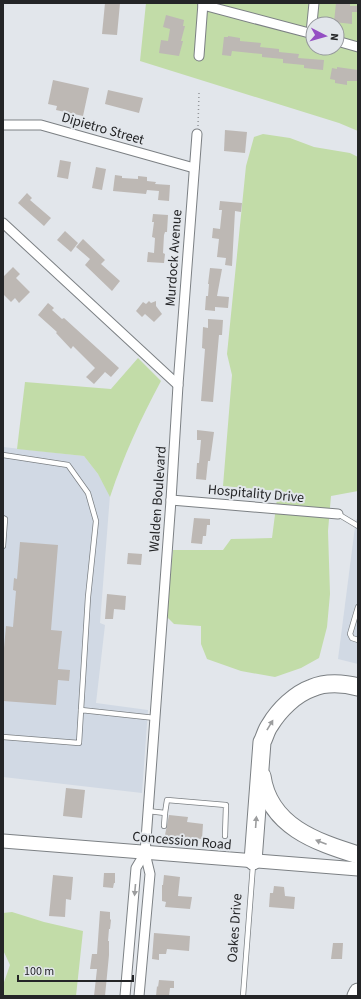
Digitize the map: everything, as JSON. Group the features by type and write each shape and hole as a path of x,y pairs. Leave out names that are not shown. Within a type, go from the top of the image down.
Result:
{"highway":[{"path":"253,861 262,742 269,725 280,711 294,699 312,688 330,684 351,685 358,687"},
{"path":"260,762 263,783 273,806 285,821 308,837 358,854"},
{"path":"356,996 358,992"}],"street":[{"path":"313,16 314,3"},
{"path":"199,56 203,4 305,31"},
{"path":"345,43 358,47"},
{"name":"Dipietro Street","path":"3,125 40,125 194,168"},
{"name":"Murdock Avenue","path":"178,385 197,134"},
{"path":"3,223 178,385"},
{"name":"Walden Boulevard","path":"139,996 150,874 145,853 178,385"},
{"name":"Hospitality Drive","path":"171,500 338,514"},
{"name":"Concession Road","path":"3,841 358,869"},
{"name":"Walden Boulevard","path":"125,996 136,868 145,853"},
{"path":"130,943 144,944"}],"lane":[{"path":"3,454 68,465 88,493 96,521 88,597 79,743 3,737"},
{"path":"338,514 358,526"},
{"path":"3,518 5,519 3,546"},
{"path":"358,607 350,634 352,638 358,640"},
{"path":"82,710 155,718"},
{"path":"164,826 166,800 226,805 225,836"},
{"path":"148,811 165,813"},
{"name":"Oakes Drive","path":"243,996 253,861"}],"path":[{"path":"197,134 199,94"}],"shaded area":[{"path":"3,447 84,456 98,474 110,495 100,623 105,625 96,703 148,710 142,793 3,777"},
{"path":"356,519 358,520 358,664 338,659"}],"green space":[{"path":"146,3 358,3 358,131 339,123 140,61"},
{"path":"263,134 290,138 314,147 350,153 358,157 358,491 331,496 328,531 330,594 327,627 319,658 301,668 275,677 241,671 207,659 201,644 201,626 174,624 166,616 173,550 223,550 231,539 272,538 278,491 223,486 232,375 227,354 246,166 254,137"},
{"path":"138,358 161,381 133,438 110,497 98,474 84,456 17,449 25,382 111,389"},
{"path":"12,912 44,922 83,931 76,996 3,996 3,985 10,965 3,950 3,913"}],"building":[{"path":"105,3 120,3 117,35 102,34"},
{"path":"336,3 350,3 350,6 358,6 358,12 352,12 352,24 345,23 345,16 335,16"},
{"path":"166,15 184,20 183,26 185,26 181,41 183,41 179,56 159,53 161,40 168,41 170,29 163,27"},
{"path":"228,36 240,38 240,41 261,43 260,47 279,49 279,52 299,54 298,58 324,60 323,70 304,68 304,65 283,63 283,59 262,57 262,54 232,51 231,56 222,55 224,37"},
{"path":"337,67 358,70 358,81 347,81 347,85 335,83 335,80 330,79 332,68 337,69"},
{"path":"53,80 89,88 83,116 56,110 57,106 48,104"},
{"path":"108,90 143,98 139,113 105,104"},
{"path":"225,130 247,132 245,153 224,151"},
{"path":"60,160 71,162 68,179 57,177"},
{"path":"96,167 106,169 102,190 92,188"},
{"path":"115,175 122,176 122,178 138,179 138,176 147,177 147,181 156,182 155,184 170,185 169,201 158,200 159,191 147,190 146,194 113,191"},
{"path":"27,193 32,198 30,200 51,218 44,226 18,203"},
{"path":"220,201 242,203 241,212 235,211 232,266 225,265 226,258 217,257 219,239 212,238 213,228 220,229 222,210 219,210"},
{"path":"153,214 168,215 167,232 165,232 164,235 164,263 147,262 148,252 154,253 155,238 152,237 154,222 152,222"},
{"path":"65,231 78,243 71,252 57,240"},
{"path":"83,239 105,260 101,264 120,281 112,291 85,265 90,259 76,247"},
{"path":"13,267 20,274 16,278 30,292 19,303 15,298 11,302 3,294 3,277"},
{"path":"210,268 222,269 217,296 229,297 228,308 215,307 215,311 205,310 206,296 208,296"},
{"path":"149,301 151,303 156,301 156,306 162,314 154,322 145,314 142,317 136,311 143,302 146,304"},
{"path":"48,303 54,308 52,310 62,319 64,318 119,368 111,377 105,372 94,384 86,377 95,368 73,346 71,349 56,333 57,332 38,315"},
{"path":"208,319 223,320 222,335 219,335 213,402 201,401 205,349 202,348 203,327 208,328"},
{"path":"197,430 214,432 206,480 196,479 201,440 197,440"},
{"path":"194,518 210,519 210,525 207,525 206,536 203,536 202,544 191,543"},
{"path":"20,542 58,545 51,630 62,631 58,669 70,670 69,681 58,680 56,705 3,701 3,648 6,626 13,627 16,591 13,590 14,578 17,579"},
{"path":"128,553 142,554 141,565 127,564"},
{"path":"107,594 126,596 125,610 114,609 113,619 105,619"},
{"path":"66,788 85,790 82,818 63,816"},
{"path":"169,815 188,817 187,822 203,824 202,839 165,835"},
{"path":"104,873 115,873 115,883 113,888 103,887"},
{"path":"53,875 73,877 71,900 66,899 65,917 49,916"},
{"path":"164,875 180,877 178,896 192,897 190,909 165,907 166,902 162,901 162,885"},
{"path":"274,886 284,887 285,896 295,897 294,909 269,907 270,893 273,893"},
{"path":"100,911 110,912 111,920 108,941 109,955 105,996 94,996 97,969 90,969 92,954 97,954"},
{"path":"154,933 190,936 189,951 167,949 166,954 159,954 159,960 152,959"},
{"path":"333,943 343,943 342,959 331,959"},
{"path":"159,980 174,981 174,988 170,988 169,996 156,996"}]}
